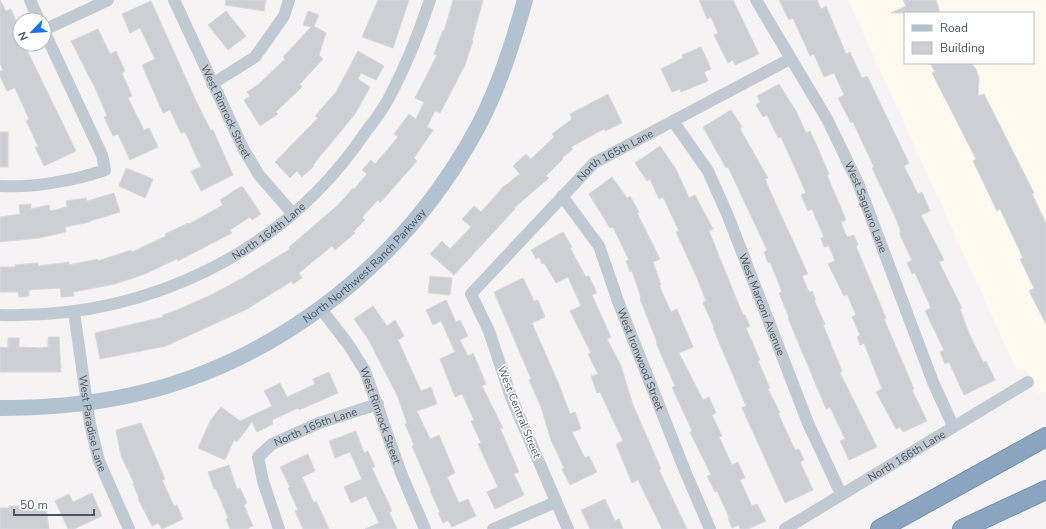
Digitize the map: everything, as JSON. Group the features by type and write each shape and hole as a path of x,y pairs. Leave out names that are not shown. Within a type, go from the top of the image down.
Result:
{"highway":[{"path":"880,529 1046,437"},
{"path":"962,529 1046,490"}],"main road":[{"name":"North Northwest Ranch Parkway","path":"0,408 24,408 86,403 139,393 177,382 202,373 252,351 304,321 321,309 380,259 427,206 458,162 471,140 504,69 525,0"}],"street":[{"path":"30,0 35,12"},
{"path":"52,27 108,0"},
{"name":"West Rimrock Street","path":"174,0 244,150 259,175 293,214"},
{"path":"212,84 255,57 284,16 289,0"},
{"name":"North 164th Lane","path":"0,315 74,312 106,307 144,297 187,279 253,245 317,193 353,152 389,99 418,36 430,0"},
{"name":"West Saguaro Lane","path":"756,0 827,119 855,176 952,426"},
{"path":"0,186 32,186 84,177 105,170 102,155 52,48"},
{"name":"North 165th Lane","path":"471,294 594,163 790,59"},
{"name":"West Marconi Avenue","path":"673,121 708,171 728,216 808,423 841,494"},
{"name":"West Ironwood Street","path":"562,196 599,246 619,304 685,471 710,529"},
{"name":"West Central Street","path":"471,294 489,331 511,397 568,529"},
{"name":"West Rimrock Street","path":"321,309 348,344 365,371 378,404 401,473 426,529"},
{"name":"West Paradise Lane","path":"74,312 86,403 100,461 126,528"},
{"name":"North 166th Lane","path":"785,529 952,426 1028,382"},
{"name":"North 165th Lane","path":"279,529 263,482 258,457 272,444 319,423 378,404"},
{"path":"493,529 556,502"}],"shaded area":[{"path":"848,0 1046,0 1046,390 1039,394 1026,370 1016,369"}],"building":[{"path":"0,0 6,11 11,9 12,12 12,52 28,52 76,151 44,166 35,147 38,146 26,121 29,119 15,88 7,91 0,76 0,71 3,70 0,63"},
{"path":"226,0 266,0 264,11 225,5"},
{"path":"378,0 409,0 393,48 362,37"},
{"path":"453,0 483,0 473,41 465,65 440,113 435,111 427,127 433,130 414,158 417,161 380,203 378,200 362,217 365,220 353,232 355,233 335,250 332,246 299,273 302,278 293,284 292,281 247,309 166,346 100,359 95,333 163,317 163,315 211,295 241,279 290,249 289,247 338,205 353,188 354,189 367,174 362,170 371,160 375,164 398,137 394,134 409,114 416,119 424,102 415,98 437,55 434,54 443,30 444,31"},
{"path":"699,0 733,0 759,54 735,65 733,60 728,63 714,35 718,33 711,17 707,19"},
{"path":"779,0 817,0 821,9 826,6 846,54 850,52 862,78 867,76 909,163 904,166 918,194 922,192 930,211 921,215 944,260 939,262 962,308 960,309 969,333 983,362 986,361 995,380 964,395 949,362 945,364 940,352 944,350 925,311 931,308 915,273 912,274 907,263 912,260 899,233 901,232 894,214 872,168 874,167 853,122 851,123 838,98 844,95 834,73 824,77 814,54 810,56 793,18 789,20"},
{"path":"903,0 936,0 940,12 891,13 906,6"},
{"path":"151,1 197,103 211,131 213,130 233,175 201,191 191,171 201,167 185,132 181,133 170,110 163,113 142,65 155,59 140,28 130,33 122,14"},
{"path":"226,11 246,36 228,50 208,25"},
{"path":"308,11 319,15 314,26 326,33 319,55 323,59 300,84 302,87 276,112 278,114 260,126 244,100 250,96 247,92 259,84 285,59 283,57 311,27 303,25"},
{"path":"98,29 110,54 116,51 125,71 122,73 132,96 128,98 144,130 149,128 158,147 130,160 118,134 113,136 104,117 107,116 96,90 71,41"},
{"path":"701,47 711,69 704,72 708,81 681,92 680,89 672,92 661,69 683,58 682,55"},
{"path":"358,51 384,66 376,80 361,73 358,79 370,87 355,114 313,165 314,166 302,177 297,171 290,178 275,162 318,118 315,116 336,92"},
{"path":"931,64 972,64 976,69 979,78 978,96 984,94 1034,193 1032,194 1046,223 1046,324 1029,291 1034,288 1020,259 1023,258 1000,209 997,211 973,161 976,159 932,73 935,72"},
{"path":"779,84 796,111 806,133 810,131 817,146 829,174 827,175 846,220 841,222 847,237 854,235 858,245 856,246 886,318 884,319 914,389 912,390 927,421 903,432 900,427 896,429 876,392 882,389 864,343 860,345 857,337 860,335 852,317 856,315 847,294 844,296 828,264 835,261 829,246 824,247 821,238 824,237 812,209 808,211 801,195 806,193 795,168 781,137 778,138 767,115 763,117 756,105 760,102 757,96"},
{"path":"608,94 622,123 605,131 604,129 571,147 573,149 562,158 563,159 546,176 549,178 514,208 515,209 454,275 430,254 442,241 450,249 471,227 462,219 474,206 481,212 503,187 520,174 513,166 526,154 531,159 554,137 552,134 572,119 570,114"},
{"path":"731,110 742,127 740,129 768,178 765,179 808,274 802,276 809,292 812,291 816,300 814,300 825,324 823,325 842,371 840,373 877,447 849,460 840,441 845,439 830,407 826,409 788,318 789,317 779,293 782,292 770,262 768,263 764,252 767,250 728,167 726,168 703,127"},
{"path":"0,132 8,132 8,167 0,167"},
{"path":"660,146 676,169 689,198 695,195 713,229 709,231 743,315 745,315 750,326 746,328 760,360 758,361 770,388 768,389 780,413 778,413 795,450 799,449 804,460 800,462 813,490 785,503 742,408 746,406 703,303 706,301 676,232 679,231 663,197 659,199 650,179 647,181 635,163"},
{"path":"126,168 153,179 145,198 119,186"},
{"path":"612,177 627,198 630,196 639,212 637,213 660,259 653,262 661,285 659,285 671,312 677,309 693,347 679,353 703,400 709,397 716,413 712,415 722,436 719,437 732,465 738,462 745,478 740,480 752,506 757,504 766,521 748,529 740,529 739,525 732,528 728,518 729,517 717,491 715,492 707,476 711,475 690,432 692,431 672,387 675,386 656,343 657,342 640,299 641,298 632,271 630,272 626,261 629,260 613,227 610,228 589,194"},
{"path":"240,187 243,187 261,214 252,220 250,217 230,230 232,233 178,261 177,259 145,274 115,284 73,292 74,296 61,297 60,288 29,290 29,296 19,297 18,292 0,292 0,267 15,267 15,265 38,263 38,266 69,262 69,265 98,259 98,261 131,250 132,252 166,236 165,234 188,223 189,224 223,205 220,200"},
{"path":"114,193 120,212 90,222 65,227 66,232 39,238 0,242 0,217 20,214 19,205 31,204 31,209 49,205 50,211 67,207 66,201 86,198 87,201"},
{"path":"563,232 586,277 589,276 597,293 592,295 611,337 607,339 621,366 633,405 661,469 659,470 687,529 662,529 638,480 632,483 616,444 623,441 600,392 597,393 591,376 598,374 588,354 591,353 570,311 581,306 568,277 556,283 544,263 542,264 539,257 536,259 531,250"},
{"path":"430,276 452,278 450,295 428,293"},
{"path":"523,278 534,301 538,300 545,317 532,323 570,414 575,412 581,429 572,432 585,458 589,456 597,472 570,485 551,440 541,407 529,380 531,379 494,292"},
{"path":"446,300 456,322 460,320 468,336 460,340 468,356 473,353 486,384 482,386 503,428 500,428 519,472 514,474 524,495 495,509 487,492 498,487 478,444 481,443 471,421 474,420 462,394 455,397 440,359 455,352 441,321 433,325 426,310"},
{"path":"373,306 387,326 395,320 404,336 398,340 421,391 431,387 437,404 417,411 430,439 439,435 455,473 447,477 459,503 468,499 476,516 452,527 448,520 443,523 438,513 440,512 412,446 414,445 405,424 407,423 397,395 367,337 354,319"},
{"path":"48,337 59,337 61,372 0,372 0,347 8,348 8,338 19,338 19,347 39,348 48,347"},
{"path":"329,372 338,393 299,410 298,408 272,420 273,424 257,432 252,422 237,442 234,440 225,460 198,448 210,421 221,407 240,421 272,406 264,391 280,383 287,397 315,384 313,379"},
{"path":"141,423 165,479 162,480 174,506 177,505 183,519 162,529 158,523 152,526 138,499 139,498 133,484 134,483 121,456 116,430"},
{"path":"356,431 364,453 368,451 375,467 372,468 392,511 389,512 397,529 365,529 379,523 366,496 351,503 344,487 362,479 350,452 335,458 329,441"},
{"path":"308,454 315,471 302,477 314,503 316,501 329,529 303,529 295,511 298,510 288,488 290,487 280,467"},
{"path":"229,465 237,489 240,488 247,503 244,505 253,526 247,529 230,529 226,519 228,518 216,489 214,489 208,472"},
{"path":"92,493 102,516 74,529 68,529 55,501 69,494 73,502"},
{"path":"605,499 615,521 619,519 623,529 590,529 581,510"},
{"path":"9,506 25,506 25,510 46,507 49,529 0,529 0,508 9,508"}]}
